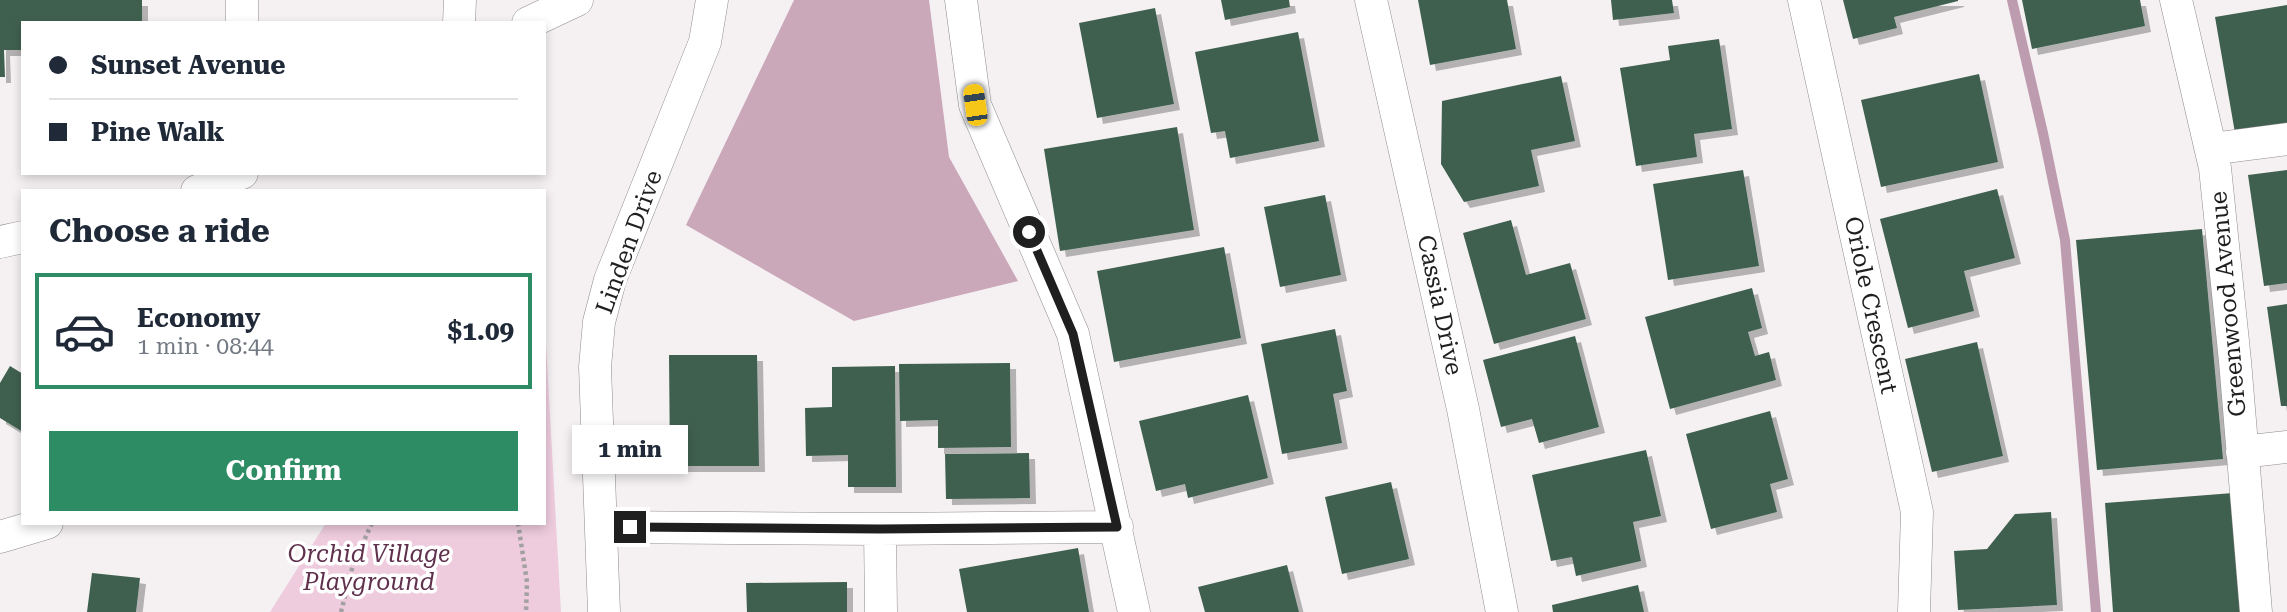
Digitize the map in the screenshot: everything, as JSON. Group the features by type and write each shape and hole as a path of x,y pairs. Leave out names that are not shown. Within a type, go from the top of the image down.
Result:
{"street":[{"path":"242,0 242,21"},
{"path":"459,21 460,0"},
{"path":"532,21 577,0"},
{"path":"961,0 975,105 1073,334 1134,612"},
{"name":"Cassia Drive","path":"1371,0 1463,409 1502,612"},
{"name":"Oriole Crescent","path":"1804,0 1917,512 1914,612"},
{"name":"Greenwood Avenue","path":"2176,0 2215,168 2234,348 2256,612"},
{"name":"Linden Drive","path":"604,612 595,367 599,322 610,280 705,42 711,2"},
{"path":"2211,149 2287,139"},
{"path":"202,189 237,175"},
{"path":"0,242 21,237"},
{"path":"2242,452 2287,447"},
{"path":"0,537 40,525"},
{"path":"602,527 1117,527"},
{"path":"880,529 881,612"}],"path":[{"path":"341,612 353,565 371,525"},
{"path":"517,525 527,582 526,612"}],"green space":[{"name":"Orchid Village Playground","path":"546,344 561,612 270,612 325,525 546,525"}],"shaded area":[{"path":"794,0 929,0 949,157 1018,281 854,321 686,225"}],"building":[{"path":"0,0 142,0 142,21 21,21 21,50 4,50 5,77 0,77"},
{"path":"1221,0 1289,0 1290,7 1225,20"},
{"path":"1418,0 1507,0 1516,49 1430,65"},
{"path":"1611,0 1672,0 1674,13 1613,20"},
{"path":"1843,0 1958,1 1894,17 1897,28 1853,39"},
{"path":"2022,0 2140,0 2145,26 2032,49"},
{"path":"2287,5 2287,124 2235,133 2215,17"},
{"path":"1155,8 1174,104 1097,118 1079,23"},
{"path":"1298,32 1319,141 1230,158 1225,131 1211,133 1195,52"},
{"path":"1719,39 1732,129 1694,134 1697,157 1636,166 1620,68 1670,60 1668,46"},
{"path":"1979,74 1998,162 1881,187 1861,100"},
{"path":"1561,76 1575,141 1531,150 1539,186 1464,202 1441,164 1442,101"},
{"path":"1177,127 1194,230 1060,251 1044,149"},
{"path":"1743,170 1759,266 1668,280 1653,184"},
{"path":"2287,170 2287,283 2264,286 2248,175"},
{"path":"1997,189 2015,258 1964,271 1974,311 1908,328 1880,219"},
{"path":"1325,195 1341,275 1280,287 1264,207"},
{"path":"1511,220 1526,275 1570,263 1586,319 1494,344 1463,233"},
{"path":"2202,229 2223,459 2097,470 2076,240"},
{"path":"1224,247 1241,338 1114,362 1097,271"},
{"path":"1752,288 1762,328 1748,332 1755,356 1769,352 1776,380 1670,409 1645,317"},
{"path":"2287,304 2287,406 2281,406 2267,307"},
{"path":"1335,329 1347,391 1333,394 1342,443 1282,454 1261,344"},
{"path":"1575,336 1599,427 1539,443 1532,419 1501,427 1483,360"},
{"path":"1977,342 2003,456 1932,472 1905,359"},
{"path":"669,355 757,355 759,466 670,466"},
{"path":"1010,363 1011,447 938,448 938,420 900,421 899,364"},
{"path":"10,366 21,373 21,431 0,418 0,383"},
{"path":"895,366 896,487 848,487 848,455 806,456 805,408 832,407 832,367"},
{"path":"1248,395 1268,478 1188,498 1185,484 1156,491 1139,421"},
{"path":"1770,411 1788,479 1770,484 1777,512 1711,529 1686,434"},
{"path":"1646,450 1661,516 1633,522 1641,561 1576,576 1572,557 1551,561 1532,475"},
{"path":"1029,453 1030,498 946,499 945,454"},
{"path":"1391,482 1409,559 1342,574 1325,497"},
{"path":"2233,493 2242,612 2113,612 2105,503"},
{"path":"2051,512 2057,605 1958,610 1954,551 1987,549 2015,514"},
{"path":"1078,548 1089,612 967,612 959,569"},
{"path":"1287,565 1299,612 1205,612 1198,587"},
{"path":"92,573 140,578 136,612 87,612"},
{"path":"847,582 847,612 747,612 746,583"},
{"path":"1638,585 1644,612 1553,612 1552,605"}],"waterway":[{"path":"2012,0 2065,240 2096,612"}],"route":[{"path":"630,527 1117,527 1073,334 1029,232"}]}
